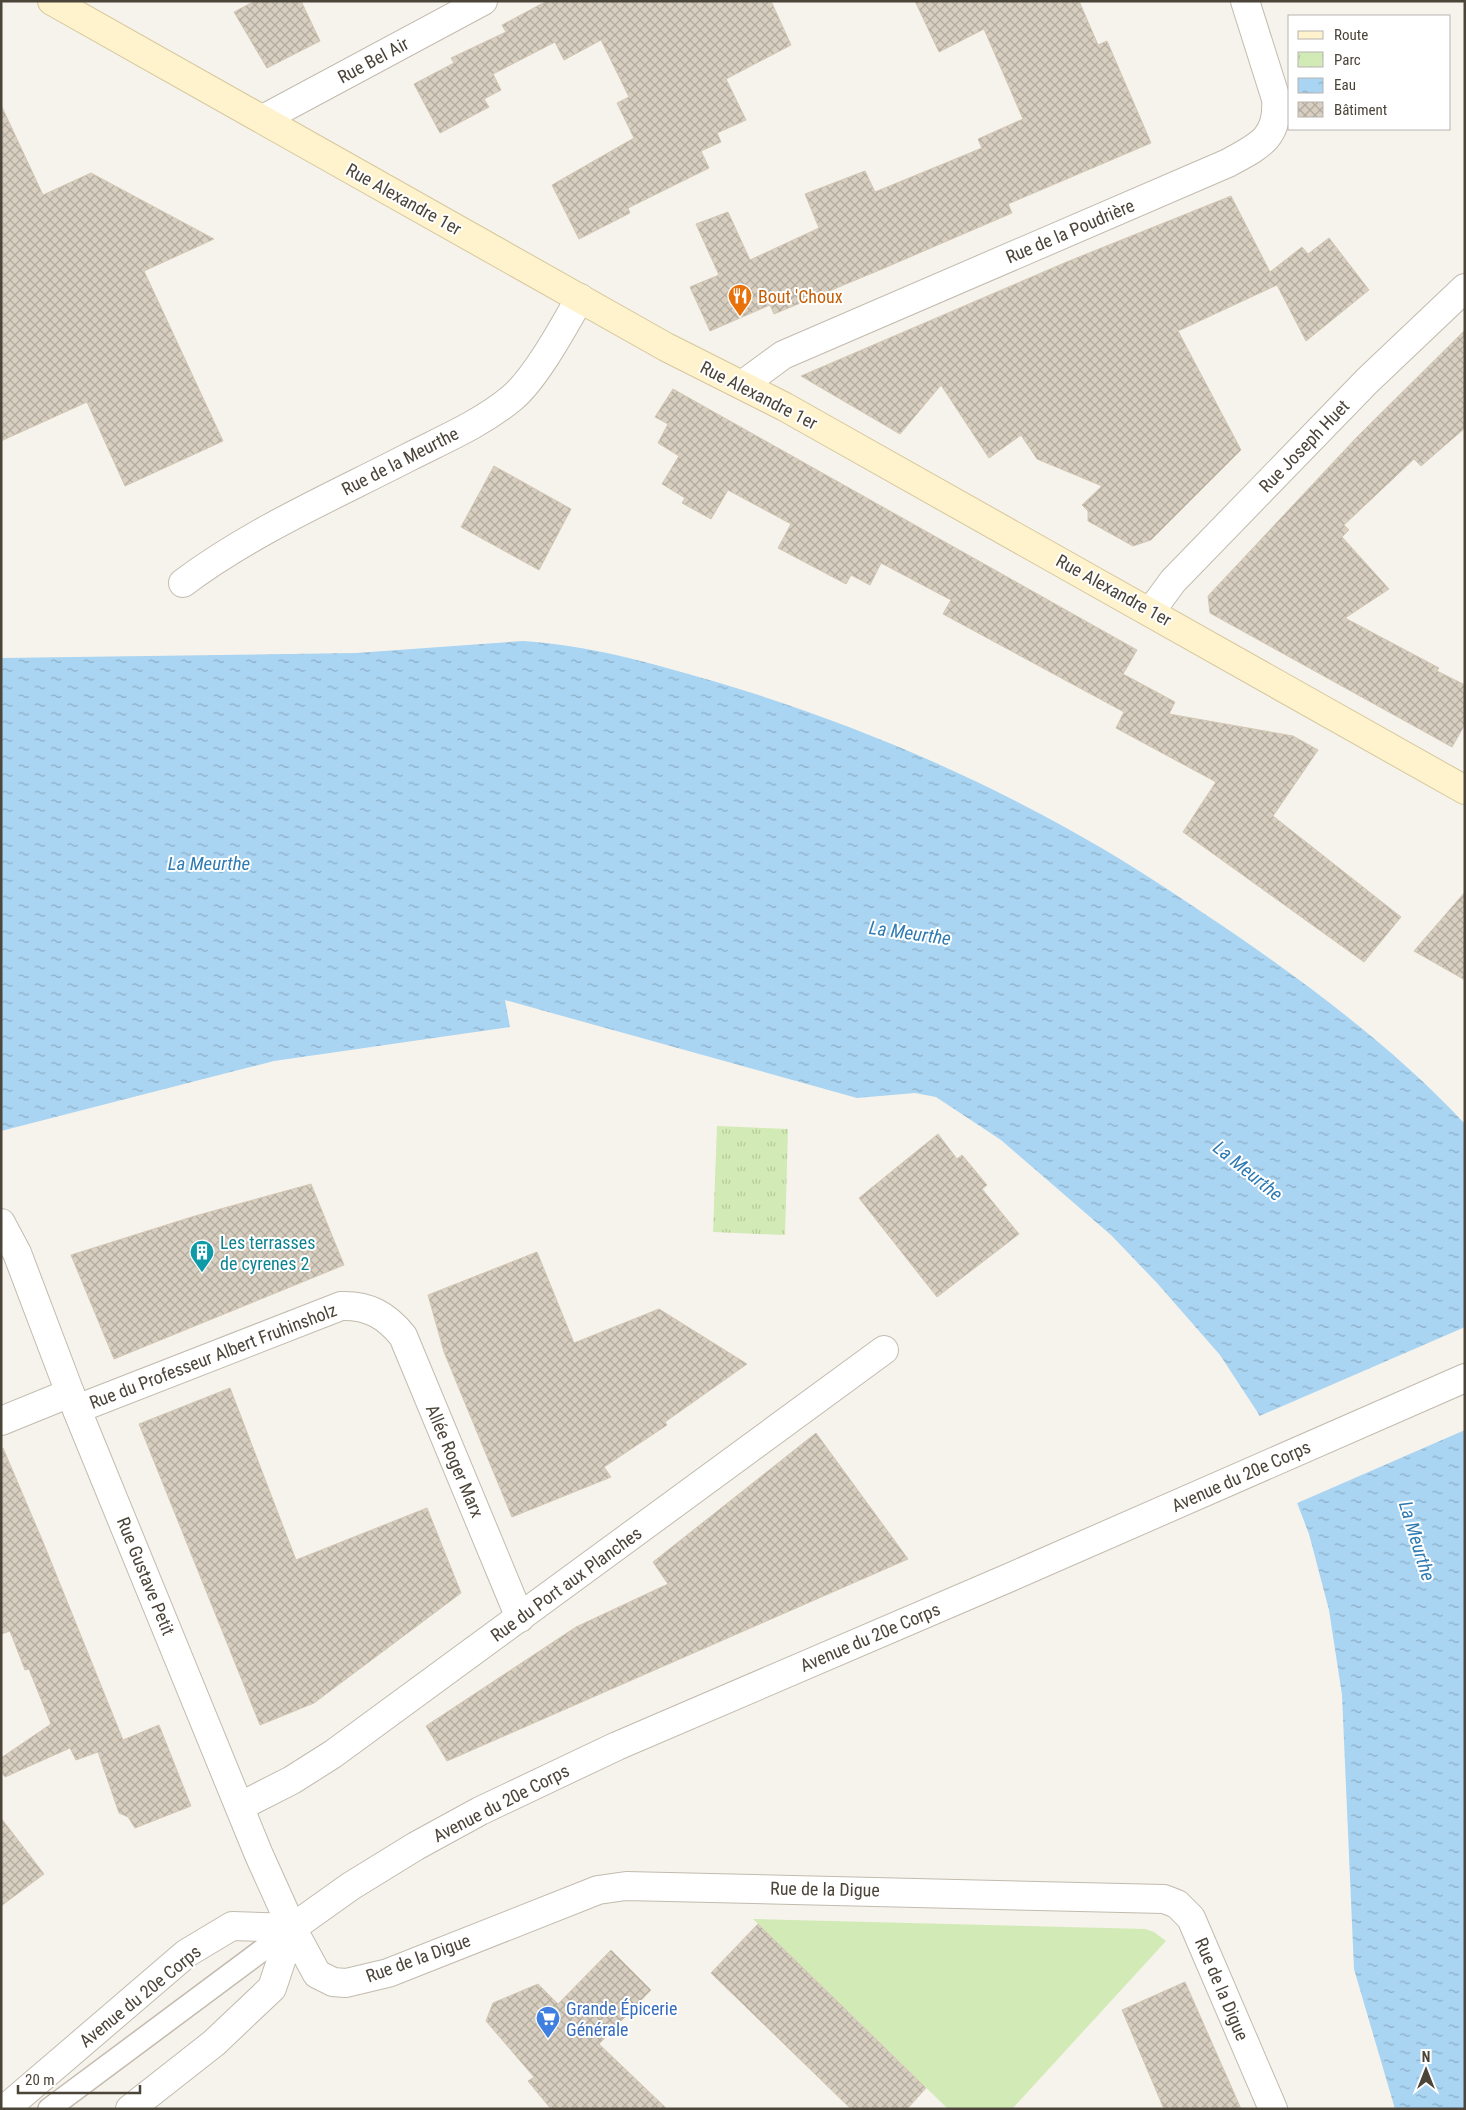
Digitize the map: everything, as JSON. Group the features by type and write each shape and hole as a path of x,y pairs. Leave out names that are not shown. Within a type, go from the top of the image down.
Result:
{"main road":[{"name":"Rue Alexandre 1er","path":"52,1 666,347 802,416 1151,611 1465,790"}],"street":[{"name":"Rue Bel Air","path":"263,119 483,1"},
{"name":"Rue de la Poudrière","path":"742,385 783,355 1228,163 1259,146 1268,138 1274,127 1277,113 1276,98 1245,1"},
{"name":"Rue Joseph Huet","path":"1151,611 1172,581 1367,381 1465,288"},
{"name":"Rue de la Meurthe","path":"183,583 205,567 280,523 480,420 513,397 538,366 580,298"},
{"name":"Rue Gustave Petit","path":"1,1223 16,1252 74,1401 241,1806 259,1855 292,1928"},
{"name":"Rue du Professeur Albert Fruhinsholz","path":"1,1421 74,1401 341,1306 359,1305 377,1312"},
{"name":"Allée Roger Marx","path":"377,1312 392,1323 403,1336 520,1618"},
{"name":"Rue du Port aux Planches","path":"241,1806 292,1780 334,1754 884,1350"},
{"name":"Avenue du 20e Corps","path":"5,2109 187,1953 232,1926 292,1928 352,1886 416,1846 497,1803 617,1746 1465,1378"},
{"name":"Rue de la Digue","path":"292,1928 317,1974 334,1982 346,1983 388,1973 598,1890 626,1886 1164,1898 1176,1904 1191,1918 1273,2109"},
{"path":"130,2109 214,2043 272,1988 292,1928"}],"lane":[{"path":"49,2109 292,1928"}],"green space":[{"path":"717,1126 788,1129 785,1235 713,1232"},
{"path":"753,1919 1145,1929 1154,1932 1166,1941 1012,2109 948,2109"}],"water":[{"name":"La Meurthe","path":"523,641 572,646 643,661 764,697 865,733 963,775 1011,799 1121,860 1266,956 1326,1000 1384,1047 1465,1124 1465,2109 1395,2109 1354,1969 1342,1695 1329,1610 1309,1534 1286,1474 1258,1413 1220,1355 1157,1283 1111,1235 1001,1140 936,1097 915,1093 857,1098 505,1000 510,1027 274,1061 1,1131 1,658 356,653"}],"pier":[{"path":"1465,1327 1465,1430 1295,1504 1257,1417"}],"building":[{"path":"255,1 301,1 320,41 267,68 234,12"},
{"path":"547,1 771,1 791,45 726,79 746,120 717,133 721,142 701,151 709,168 628,208 630,213 579,239 552,185 634,138 617,103 629,97 601,40 564,60 555,42 493,74 501,90 484,99 489,107 440,133 414,84 454,63 451,58 506,32 502,25"},
{"path":"915,1 1079,1 1098,45 1107,41 1151,143 1008,204 1012,213 882,269 774,314 770,305 710,331 690,287 719,275 696,224 728,212 750,260 819,228 805,194 865,171 875,192 982,148 978,139 1023,119 984,29 939,52"},
{"path":"1,105 43,195 91,173 214,239 144,271 223,441 125,486 87,402 1,441"},
{"path":"1231,196 1270,272 1302,247 1308,254 1329,238 1369,290 1306,341 1277,285 1178,331 1241,450 1151,540 1133,546 1088,521 1088,511 1082,505 1102,486 1037,459 1021,435 989,458 941,385 900,434 801,376 1069,261"},
{"path":"1465,330 1465,428 1421,466 1414,459 1344,525 1349,530 1342,537 1389,589 1345,618 1439,668 1437,671 1465,685 1465,724 1452,747 1210,613 1208,596 1357,437"},
{"path":"673,389 1137,650 1123,674 1175,702 1169,714 1293,736 1318,750 1273,816 1401,917 1364,962 1183,832 1216,782 1116,728 1124,712 943,614 951,600 881,563 870,585 851,575 846,584 778,548 791,524 728,490 711,519 682,503 685,498 662,484 679,456 658,443 668,424 655,417"},
{"path":"494,466 571,509 539,570 461,527"},
{"path":"1465,892 1465,980 1414,951"},
{"path":"938,1134 957,1159 962,1155 987,1185 982,1189 1019,1234 937,1297 859,1198"},
{"name":"Les terrasses de cyrenes 2","path":"311,1184 344,1265 114,1359 71,1255 195,1216"},
{"path":"537,1252 574,1343 659,1309 747,1364 665,1422 667,1425 604,1467 611,1477 512,1517 444,1352 428,1295"},
{"path":"230,1388 296,1560 427,1508 461,1593 314,1703 260,1725 139,1424"},
{"path":"816,1433 908,1559 447,1761 426,1726 576,1627 668,1584 653,1562"},
{"path":"1,1448 3,1448 43,1542 123,1740 159,1725 191,1806 135,1828 128,1817 119,1813 98,1752 76,1760 70,1748 5,1777 1,1771 1,1758 51,1724 29,1669 25,1670 10,1631 1,1634"},
{"path":"1,1818 44,1874 1,1906"},
{"path":"758,1924 926,2088 907,2109 851,2109 711,1973"},
{"name":"Grande Épicerie Générale","path":"611,1950 651,1990 599,2044 667,2109 551,2109 528,2081 534,2077 486,2021 493,2003 538,1984 558,2004"},
{"path":"1185,1982 1241,2109 1164,2109 1122,2010"}],"place":[{"name":"Bout 'Choux","path":"740,317"},
{"name":"Les terrasses de cyrenes 2","path":"202,1273"},
{"name":"Grande Épicerie Générale","path":"548,2039"}]}
